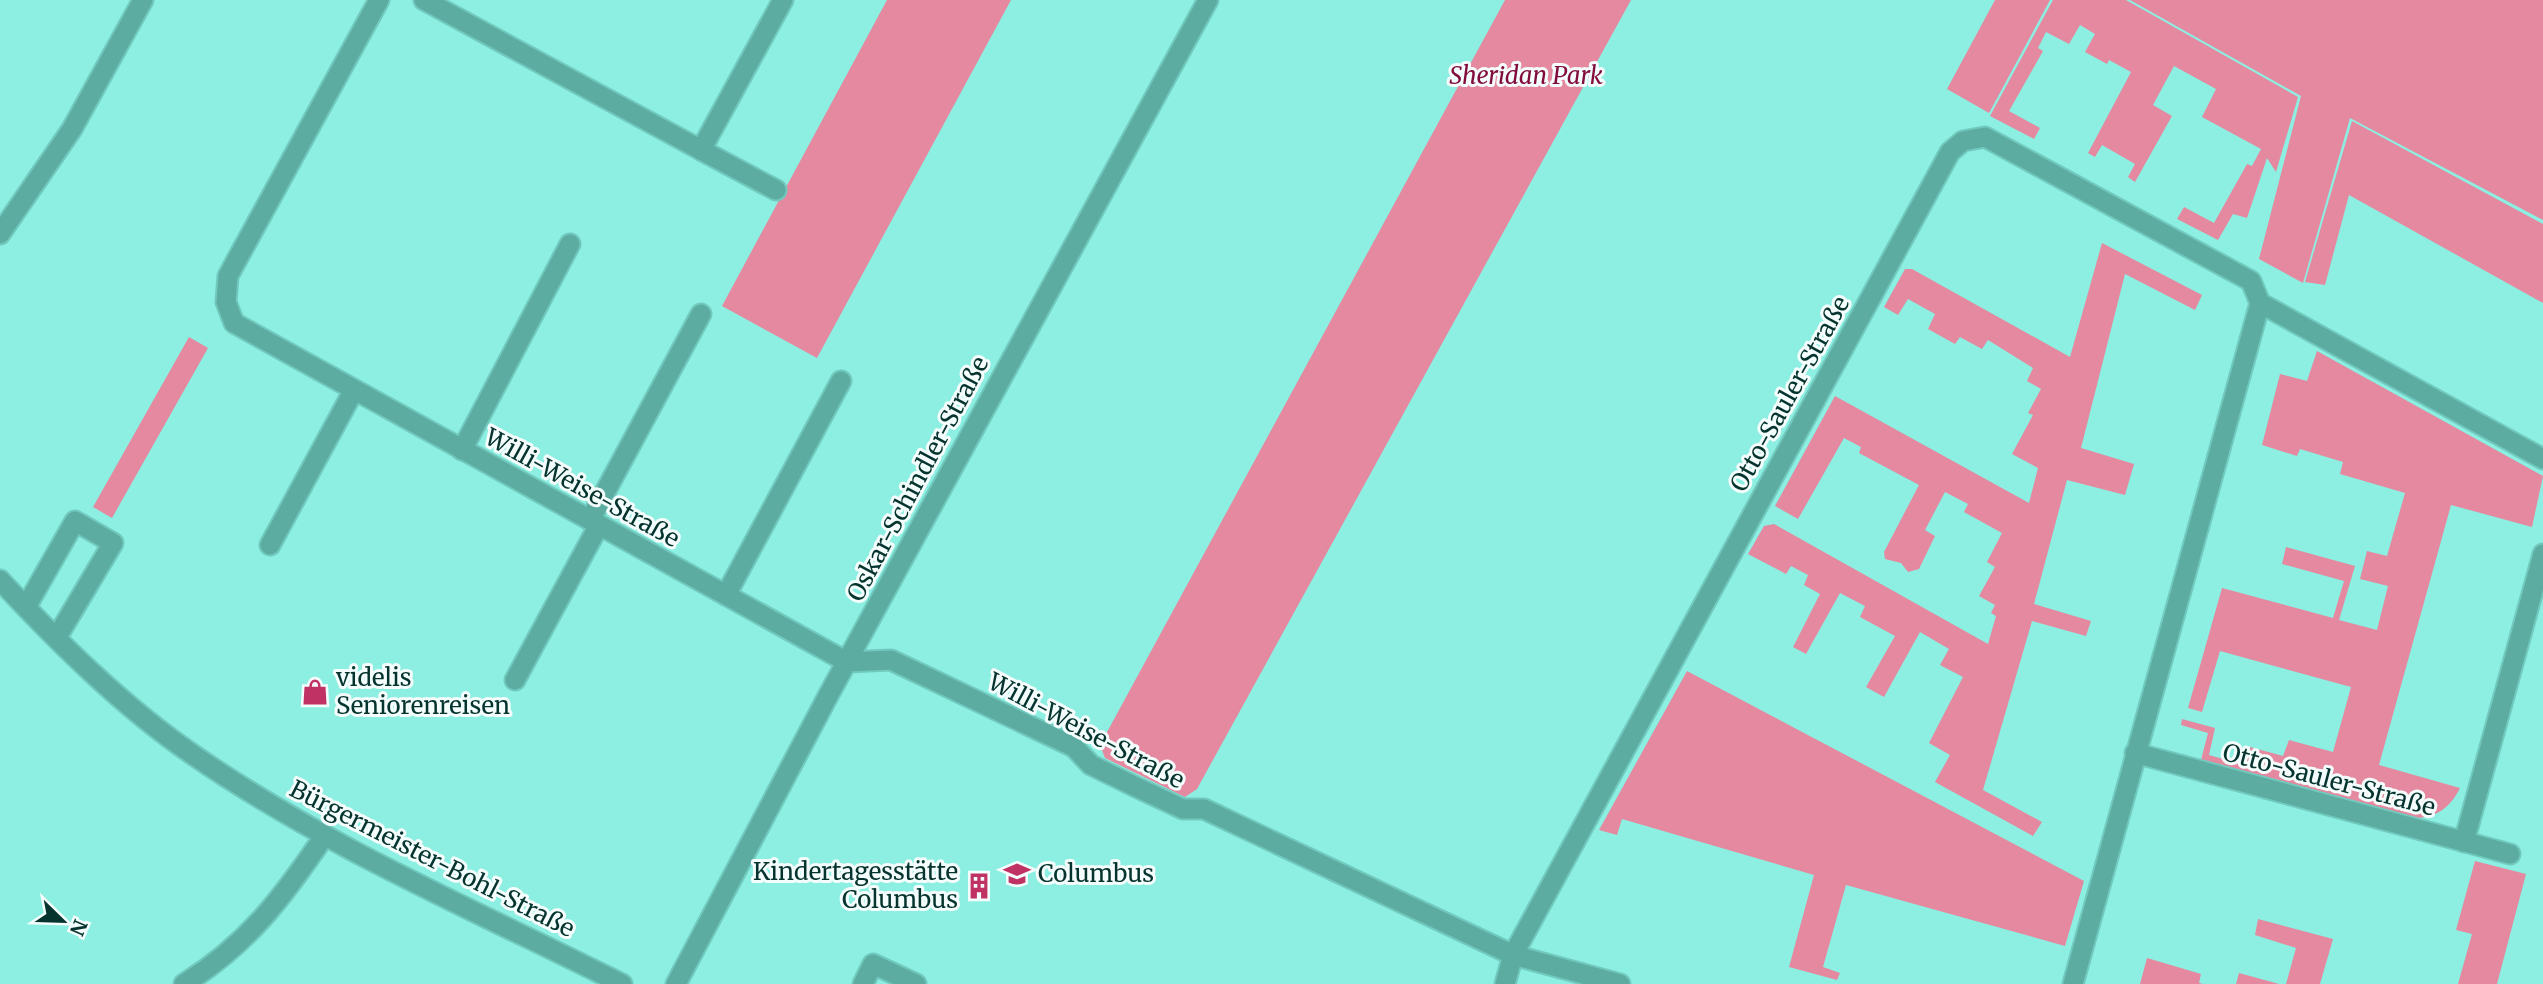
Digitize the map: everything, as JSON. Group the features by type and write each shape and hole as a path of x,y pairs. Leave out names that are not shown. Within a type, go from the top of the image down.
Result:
{"street":[{"path":"0,234 72,129 143,0"},
{"name":"Willi-Weise-Straße","path":"379,0 228,276 226,302 233,323 847,662 891,660 1074,747 1091,765 1183,809 1204,809 1513,955 1620,984"},
{"path":"424,0 775,190"},
{"path":"701,150 783,0"},
{"name":"Oskar-Schindler-Straße","path":"676,984 847,662 1208,0"},
{"name":"Otto-Sauler-Straße","path":"1505,984 1513,955 1950,152 1963,141 1985,137 2251,281 2260,303 2543,458"},
{"path":"462,450 570,244"},
{"path":"2073,984 2260,303"},
{"path":"515,680 701,314"},
{"path":"726,595 841,381"},
{"path":"270,545 354,390"},
{"path":"26,607 75,521 113,543 57,637"},
{"path":"2464,842 2543,554"},
{"name":"Bürgermeister-Bohl-Straße","path":"0,580 146,719 193,754 326,835 622,984"},
{"name":"Otto-Sauler-Straße","path":"2135,753 2510,854"},
{"path":"184,984 218,962 254,930 283,898 326,835"},
{"path":"863,984 873,964 916,984"}],"green space":[{"path":"887,0 1011,0 817,358 722,306"},
{"name":"Sheridan Park","path":"1505,0 1631,0 1197,789 1185,797 1105,758 1100,745"},
{"path":"1995,0 2050,0 1989,113 1947,89"},
{"path":"2053,0 2126,0 2298,97 2276,172 2267,158 2247,218 2233,214 2218,240 2177,219 2184,207 2214,223 2247,164 2252,166 2261,149 2202,117 2216,89 2174,66 2153,105 2172,116 2135,182 2128,177 2135,164 2102,145 2095,157 2088,153 2131,72 2109,60 2107,64 2085,52 2095,34 2080,25 2069,44 2046,32 2038,48 2043,51 2009,111 2040,128 2034,139 1990,116"},
{"path":"2130,0 2543,0 2543,220 2350,118 2303,283 2259,259 2301,96"},
{"path":"2352,121 2543,224 2543,303 2349,195 2325,285 2305,282"},
{"path":"2102,243 2202,295 2195,310 2125,274 2081,448 2134,464 2125,495 2067,480 2034,604 2091,621 2086,636 2032,621 1983,790 2042,822 2033,836 1935,782 1950,755 1929,743 1963,677 1940,665 1949,649 1920,632 1884,697 1866,687 1895,636 1860,617 1865,606 1840,593 1806,654 1793,647 1820,594 1804,585 1808,575 1791,566 1786,574 1748,554 1764,526 1774,524 1988,644 1996,616 1991,613 1995,605 1979,596 1995,567 1987,562 2002,533 1964,512 1968,504 1945,492 1925,530 1935,536 1919,569 1908,572 1901,563 1885,559 1884,552 1919,485 1859,453 1861,447 1844,438 1798,519 1775,506 1835,396 2029,503 2038,468 2012,454 2033,415 2028,413 2041,389 2027,381 2033,368 1988,340 1982,349 1960,337 1955,344 1928,329 1935,314 1908,299 1898,315 1884,307 1905,269 1912,269 2070,357"},
{"path":"189,337 208,348 112,518 93,507"},
{"path":"2317,351 2543,476 2532,527 2451,505 2379,765 2460,788 2446,807 2428,817 2412,818 2201,760 2208,733 2181,725 2182,719 2215,728 2209,755 2244,765 2250,747 2283,756 2289,740 2333,752 2351,687 2220,651 2202,712 2188,708 2222,588 2333,618 2344,581 2282,564 2286,547 2355,566 2339,620 2377,630 2388,586 2360,579 2367,551 2387,556 2405,493 2340,474 2343,462 2300,449 2297,456 2262,445 2280,374 2307,381"},
{"path":"1687,671 2084,881 2065,946 1846,885 1823,967 1840,973 1837,980 1789,967 1814,875 1622,819 1617,835 1599,830"},
{"path":"2475,861 2526,874 2497,984 2458,984 2472,934 2456,930"},
{"path":"2258,919 2333,939 2320,984 2286,984 2296,948 2255,935"},
{"path":"2147,958 2201,974 2199,983 2203,984 2140,984"},
{"path":"2239,973 2279,984 2236,984"}],"place":[{"name":"videlis Seniorenreisen","path":"315,692"},
{"name":"Columbus","path":"1017,874"},
{"name":"Kindertagesstätte Columbus","path":"979,886"}]}
